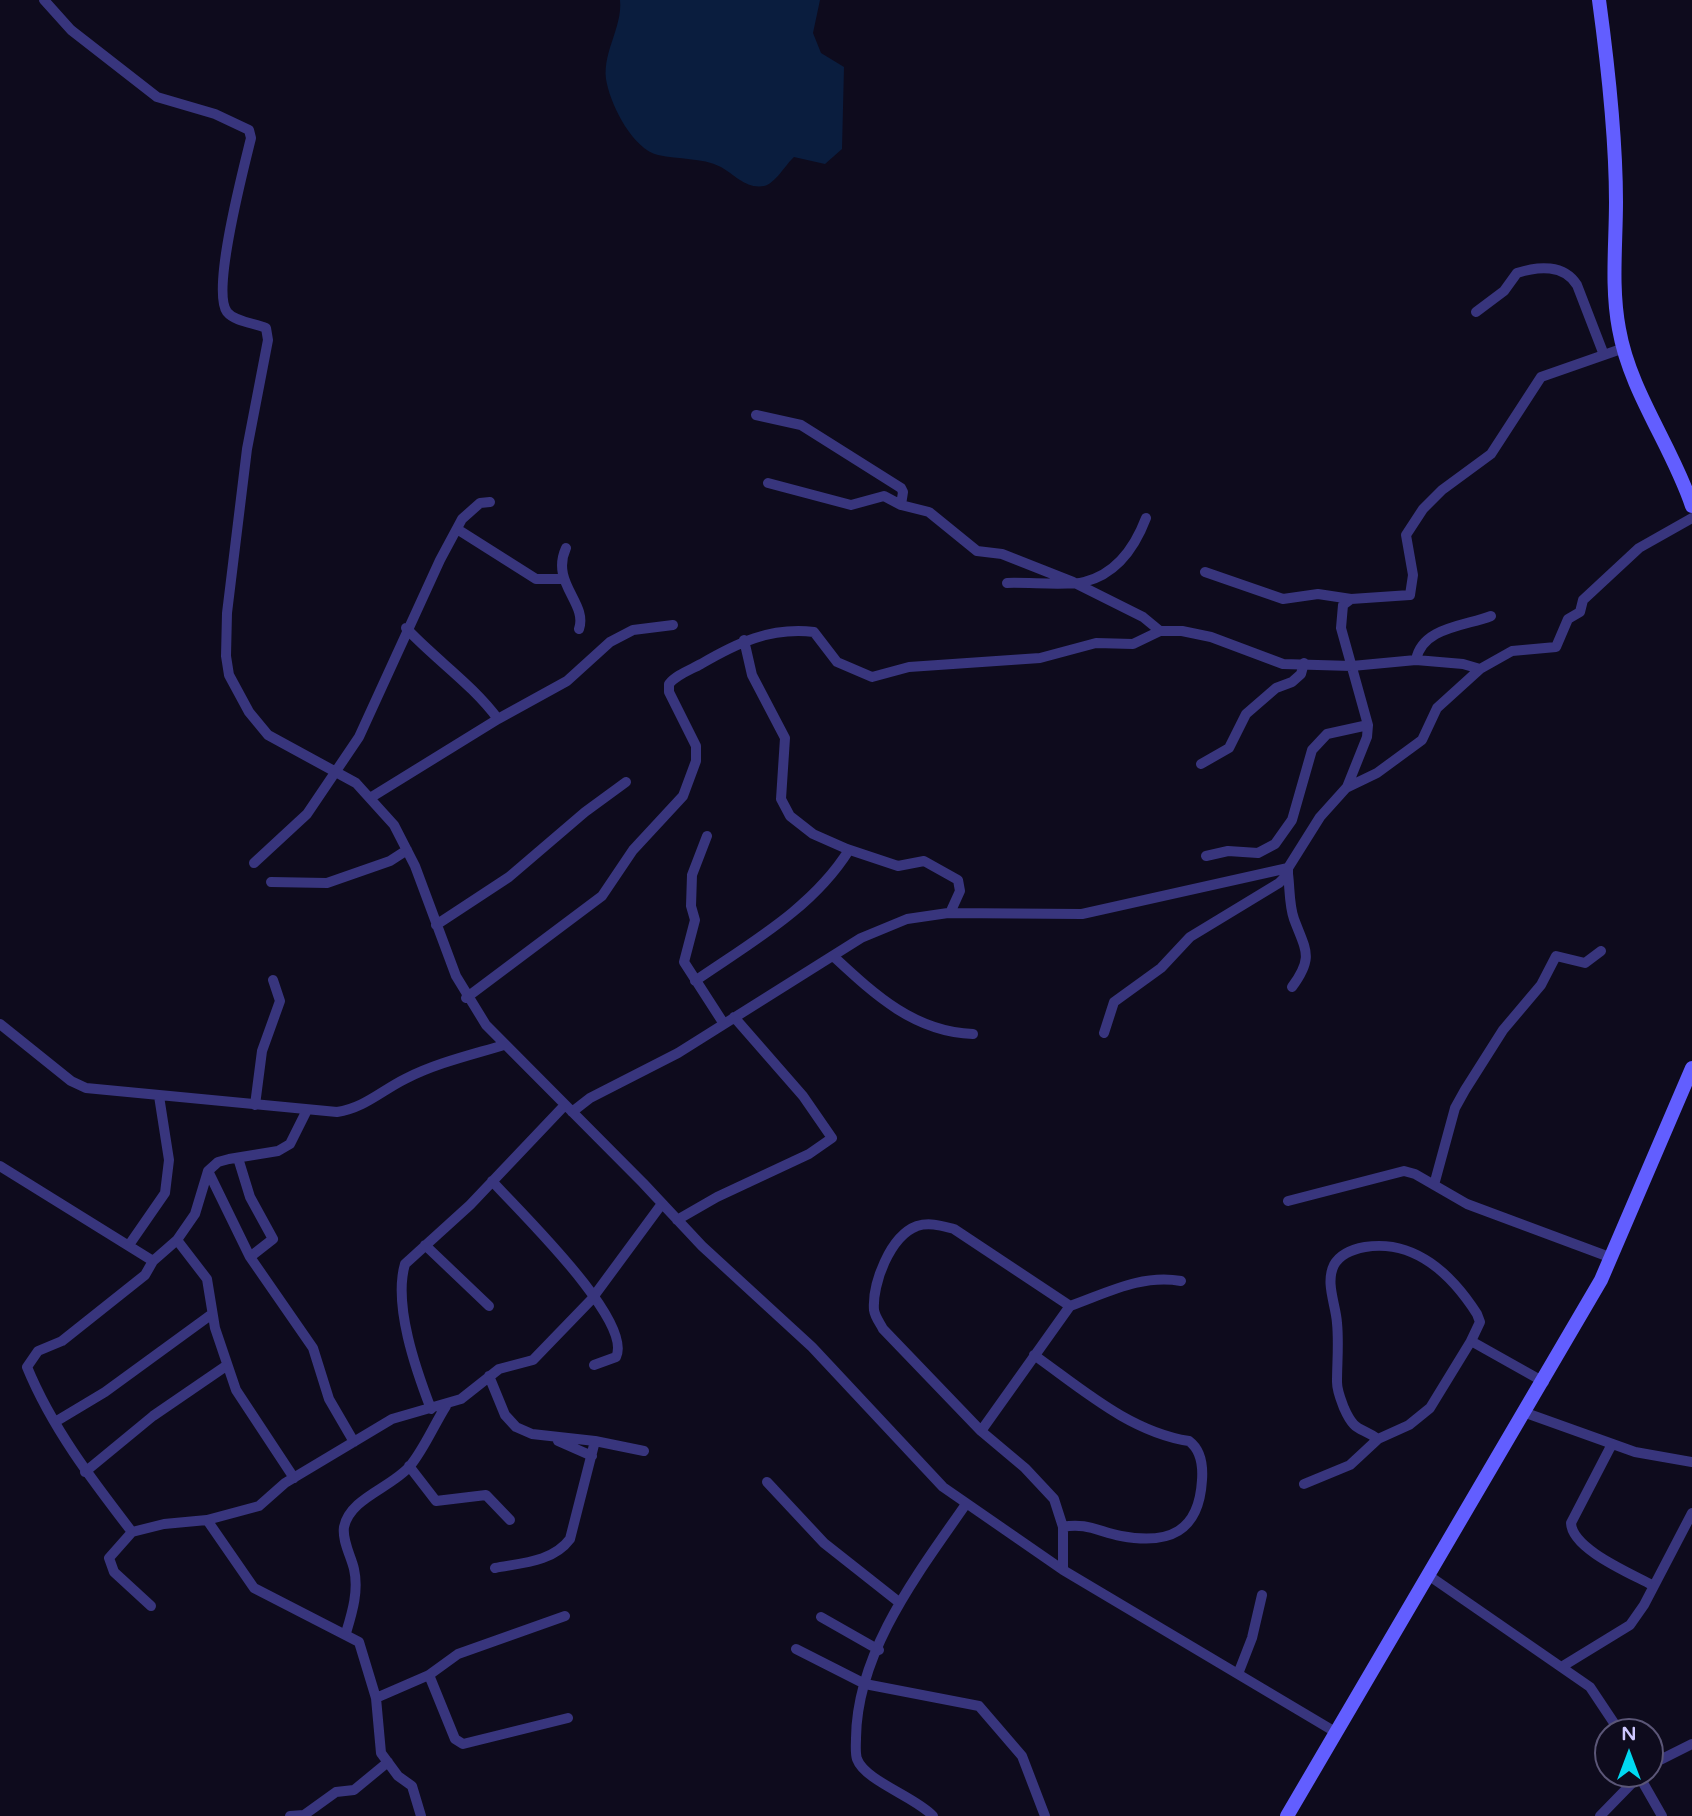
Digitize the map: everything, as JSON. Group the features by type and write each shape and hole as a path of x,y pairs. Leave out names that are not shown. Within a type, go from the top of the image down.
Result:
{"street":[{"path":"44,0 71,30 158,97 215,114 249,130 251,138 228,247 222,299 227,313 236,319 266,328 268,340 247,449 227,613 226,656 229,675 258,725 296,753 356,783 370,798 394,825 407,850 466,998 504,1045 643,1183 661,1205 812,1347 930,1476 1063,1570 1337,1733"},
{"path":"1599,0 1607,66 1616,199 1614,296 1624,348 1691,502"},
{"path":"1476,312 1504,291 1517,274 1557,269 1572,278 1577,285 1604,355"},
{"path":"1205,572 1283,599 1318,594 1351,599 1410,595 1413,575 1406,535 1423,509 1491,454 1541,377 1624,348"},
{"path":"756,415 801,425 831,443 901,488 901,505"},
{"path":"768,483 851,505 884,496 901,505 929,512 977,551 1002,554 1073,582 1143,617 1160,631"},
{"path":"254,863 299,824 359,737 376,704 406,628 457,529 470,509 480,503 490,502"},
{"path":"1007,583 1083,583 1132,551 1146,518"},
{"path":"1347,787 1377,773 1422,740 1437,708 1480,669 1512,651 1556,647 1568,619 1580,612 1581,602 1607,576 1639,548 1692,518"},
{"path":"457,529 536,579 563,579"},
{"path":"566,548 560,560 563,579 581,615 579,629"},
{"path":"1104,1032 1114,1002 1161,968 1191,937 1289,871 1320,817 1347,787 1367,737 1368,725 1341,628 1343,605 1351,599"},
{"path":"1416,660 1418,650 1428,639 1491,617"},
{"path":"370,798 498,719 567,681 610,642 633,629 673,625"},
{"path":"406,628 427,650 481,695 498,719"},
{"path":"466,998 602,896 633,850 683,796 696,761 696,746 684,718 675,706 668,684 744,640 768,633 814,632 837,662 872,677 909,667 1040,658 1096,643 1133,643 1160,631 1182,631 1211,637 1239,645 1248,652 1274,663 1352,666 1416,660 1464,664 1480,669"},
{"path":"744,640 752,676 785,738 781,799 790,816 813,834 849,850 898,866 924,861 946,871 958,880 960,891 950,913"},
{"path":"1201,764 1228,748 1246,714 1276,688 1292,682 1301,674 1304,663"},
{"path":"1206,856 1228,851 1258,853 1275,844 1292,820 1312,750 1327,734 1368,725"},
{"path":"436,925 509,877 575,820 626,782"},
{"path":"707,836 696,860 690,885 695,920 684,962 724,1024"},
{"path":"271,882 327,883 390,861 407,850"},
{"path":"695,981 798,908 835,873 849,850"},
{"path":"432,1409 410,1353 401,1277 411,1256 568,1109 637,1076 833,956 892,924 950,913 1082,914 1289,871"},
{"path":"1289,871 1291,905 1303,937 1307,958 1304,970 1292,987"},
{"path":"1434,1185 1455,1108 1503,1030 1541,985 1556,956 1585,963 1601,951"},
{"path":"833,956 877,997 900,1013 940,1030 973,1034"},
{"path":"255,1105 262,1051 280,1001 273,980"},
{"path":"677,1220 717,1197 809,1154 832,1138 803,1096 734,1017"},
{"path":"0,1024 71,1081 86,1088 337,1112 356,1109 404,1079 434,1066 504,1045"},
{"path":"1287,1816 1526,1413 1612,1258 1660,1137 1692,1068"},
{"path":"129,1245 165,1193 169,1160 159,1096"},
{"path":"132,1532 85,1472 41,1404 27,1367 38,1351 62,1341 145,1275 153,1261 177,1240 195,1213 208,1171 218,1162 278,1151 290,1144 307,1110"},
{"path":"238,1158 250,1197 273,1239 250,1257"},
{"path":"0,1166 153,1261"},
{"path":"208,1171 250,1257 313,1348 329,1399 354,1441"},
{"path":"1289,1201 1404,1171 1467,1204 1612,1258"},
{"path":"492,1181 595,1295 618,1333 620,1344 616,1357 594,1365"},
{"path":"151,1606 114,1572 109,1558 132,1532 164,1524 207,1520 259,1506 295,1478 392,1419 446,1406 461,1399 499,1369 533,1360 595,1295 661,1205"},
{"path":"1063,1570 1063,1527 1054,1499 1025,1468 981,1432 883,1329 874,1313 879,1273 894,1249 915,1227 934,1224 954,1229 1070,1306"},
{"path":"177,1240 207,1279 212,1314 226,1366 247,1410 295,1478"},
{"path":"425,1245 489,1306"},
{"path":"1304,1484 1350,1465 1378,1439 1409,1425 1430,1408 1480,1322 1478,1314 1438,1267 1407,1250 1390,1246 1360,1248 1341,1255 1331,1277 1337,1320 1338,1389 1357,1430 1378,1439"},
{"path":"981,1432 1070,1306 1139,1280 1158,1277 1181,1281"},
{"path":"55,1422 105,1392 212,1314"},
{"path":"1471,1341 1544,1382"},
{"path":"1034,1355 1125,1419 1161,1437 1189,1441 1200,1457 1202,1472 1199,1504 1190,1522 1163,1539 1119,1535 1078,1524 1063,1527"},
{"path":"85,1472 153,1416 226,1366"},
{"path":"489,1376 505,1415 516,1427 532,1434 595,1440 644,1451"},
{"path":"346,1633 353,1611 355,1587 344,1528 354,1507 376,1494 410,1466 446,1406"},
{"path":"1526,1413 1612,1444 1692,1462"},
{"path":"545,1436 592,1456"},
{"path":"495,1568 539,1560 563,1548 570,1539 595,1440"},
{"path":"1612,1444 1571,1523 1571,1532 1580,1543 1652,1585"},
{"path":"410,1466 436,1501 486,1495 510,1520"},
{"path":"767,1482 824,1543 900,1604"},
{"path":"933,1816 864,1770 856,1758 857,1718 865,1684 900,1604 966,1504"},
{"path":"1563,1666 1630,1625 1692,1513"},
{"path":"207,1520 254,1588 359,1642 366,1657 376,1698 381,1753 398,1776 412,1786 421,1816"},
{"path":"1428,1575 1563,1666 1598,1695 1612,1718"},
{"path":"1238,1674 1252,1638 1262,1595"},
{"path":"376,1698 429,1675 458,1654 565,1616"},
{"path":"821,1617 879,1650"},
{"path":"796,1649 865,1684 979,1706 1023,1756 1045,1816"},
{"path":"429,1675 455,1739 463,1744 568,1718"},
{"path":"1664,1758 1692,1744"},
{"path":"290,1816 304,1815 336,1792 354,1790 388,1762"},
{"path":"1600,1816 1627,1788"},
{"path":"1645,1788 1662,1816"}],"water":[{"path":"620,0 820,0 813,33 821,53 844,67 842,149 825,164 794,157 772,182 758,186 746,183 713,164 658,155 640,145 625,126 607,84 606,63 618,21"}]}
